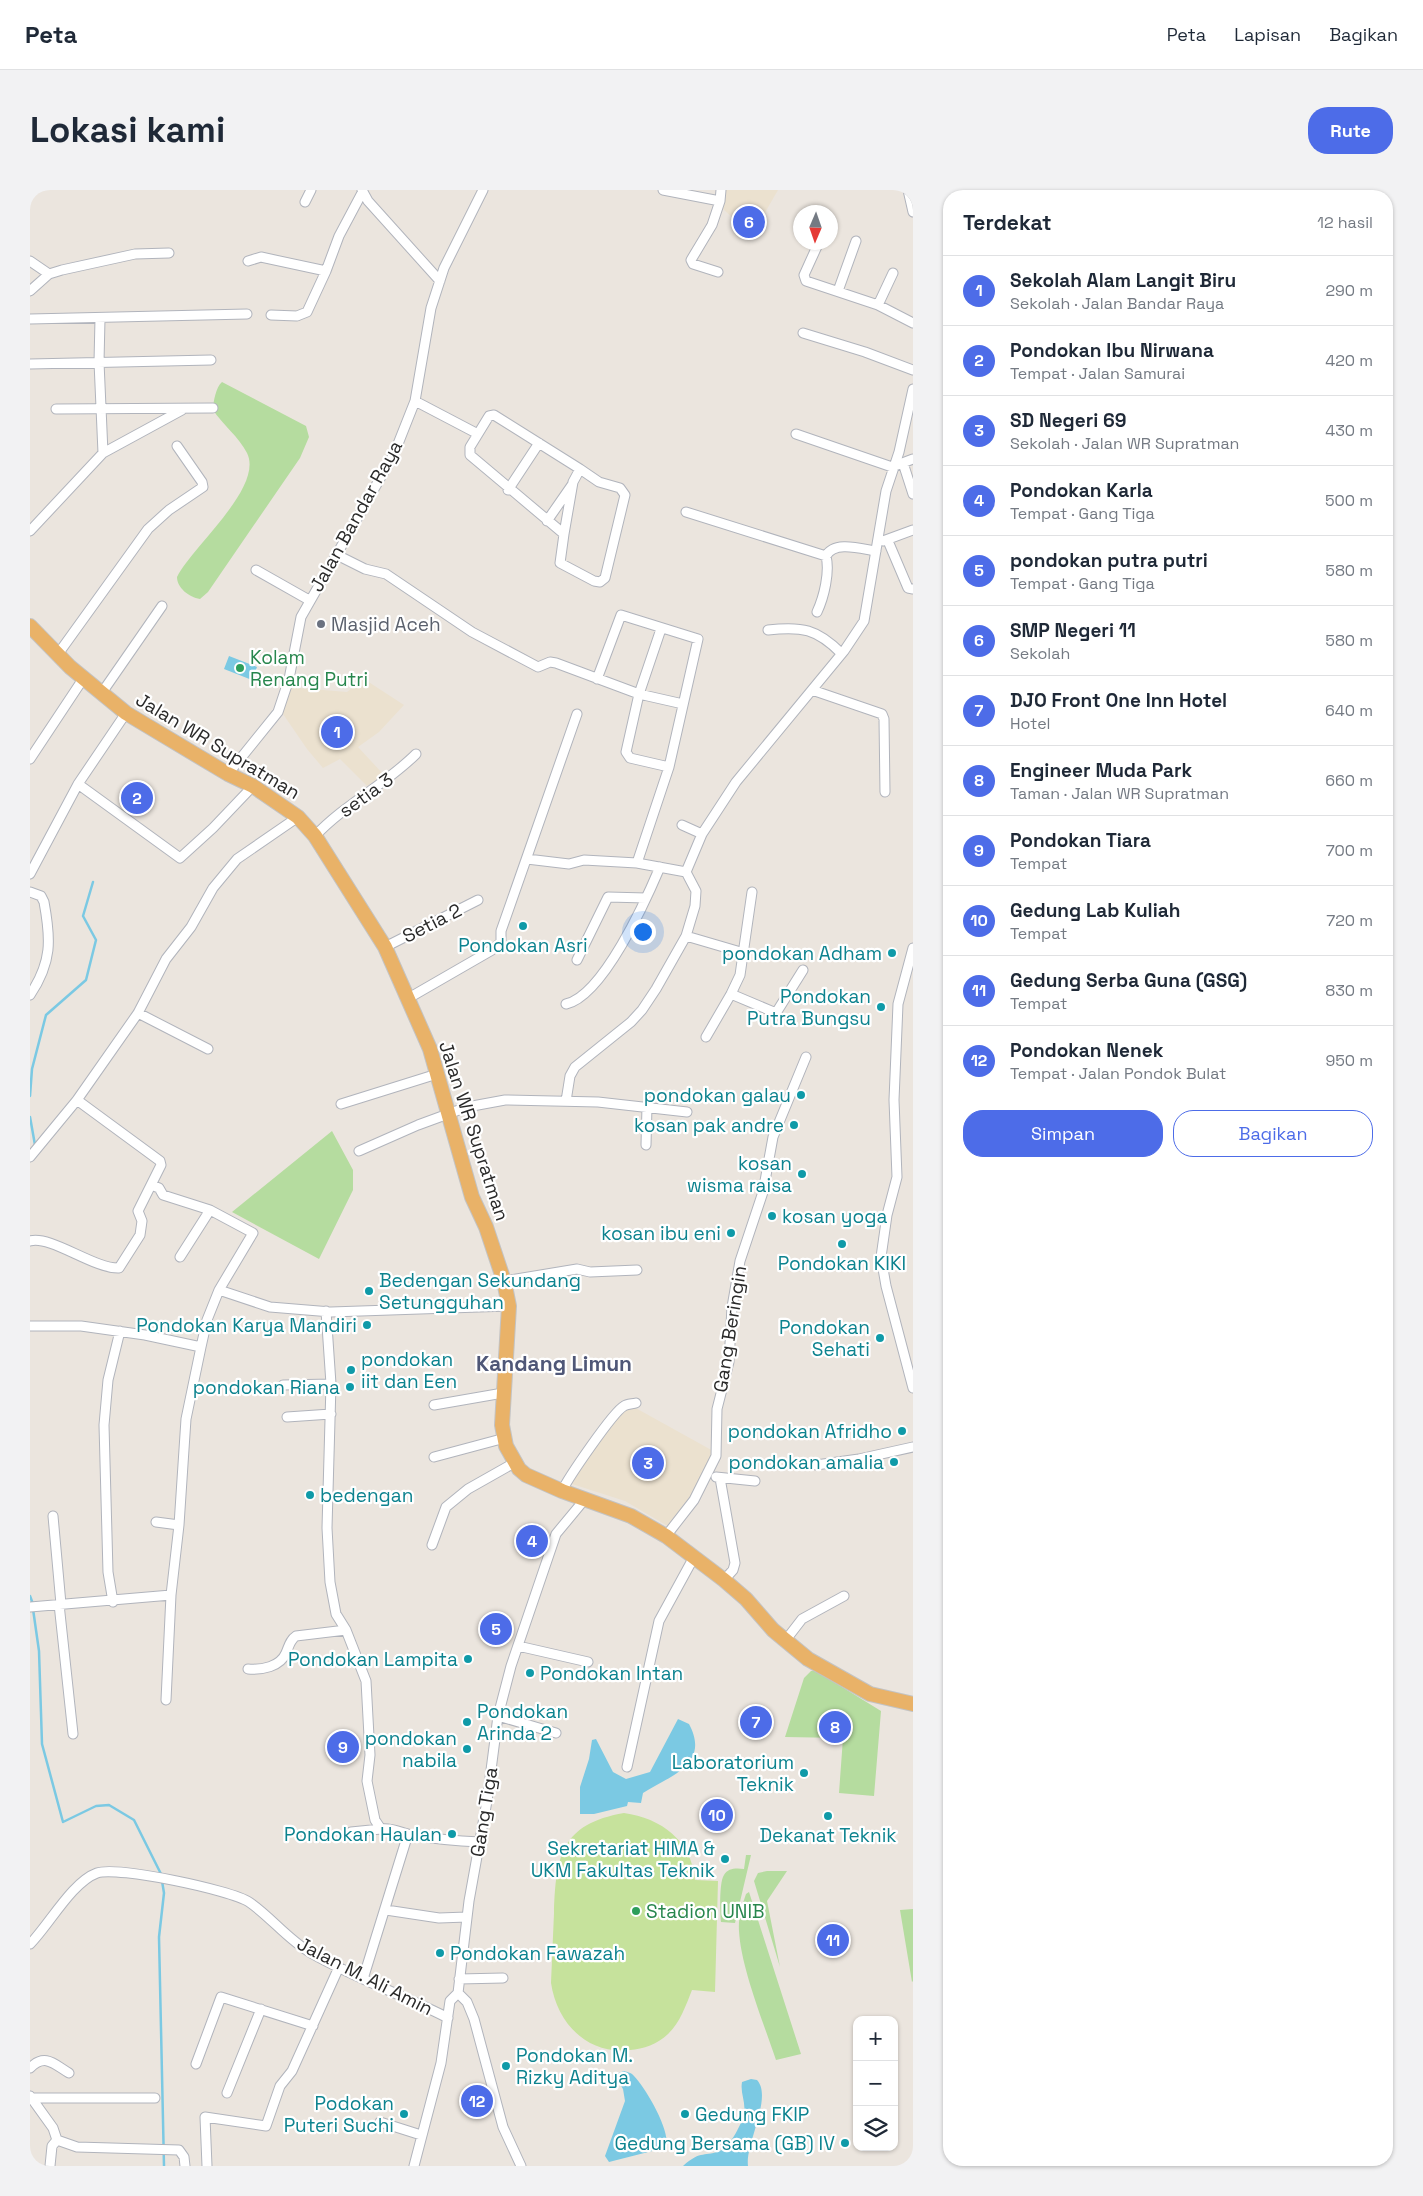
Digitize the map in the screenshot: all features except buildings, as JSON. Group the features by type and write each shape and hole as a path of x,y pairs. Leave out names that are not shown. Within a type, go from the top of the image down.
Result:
{"highway":[{"name":"Jalan WR Supratman","path":"30,626 83,679 126,713 228,774 253,786 298,817 315,836 385,947 430,1049 472,1197 486,1227 504,1281 509,1306 502,1425 506,1446 514,1463"},
{"path":"514,1463 526,1475 562,1491 631,1516 666,1536 724,1580 746,1599 785,1641 812,1661 870,1694 913,1704"}],"street":[{"path":"305,202 311,190"},
{"path":"362,190 368,201 440,281"},
{"path":"271,316 304,314 326,272 339,236 362,190"},
{"name":"Jalan Bandar Raya","path":"228,774 278,712 289,679 301,617 394,454 415,401 431,308 450,250 482,190"},
{"path":"663,190 720,201"},
{"path":"718,272 693,264 691,260 712,225 720,201 721,190"},
{"path":"910,194 913,212"},
{"path":"838,291 856,241"},
{"path":"816,250 804,278 809,282 878,305 913,323"},
{"path":"30,292 49,274 108,258 169,252"},
{"path":"248,261 261,257 326,272"},
{"path":"30,261 49,274"},
{"path":"878,305 893,273"},
{"path":"30,319 100,319 247,314"},
{"path":"100,319 99,362 103,453"},
{"path":"803,333 849,346 913,370"},
{"path":"30,364 211,360"},
{"path":"686,872 702,834 736,782 812,690 864,621 881,545 886,491 892,467 899,452 913,389"},
{"path":"415,401 478,434"},
{"path":"56,409 213,408"},
{"path":"30,531 103,453 184,409"},
{"path":"564,534 508,490 470,455 470,447 489,416 494,415 599,482 620,488 625,495 605,578 600,582 594,581 560,564 573,482"},
{"path":"796,434 892,467 913,459"},
{"path":"508,490 539,444"},
{"path":"58,654 148,530 169,510 203,487 202,482 177,446"},
{"path":"903,463 913,494"},
{"path":"547,521 580,469"},
{"path":"686,512 826,556"},
{"path":"826,556 832,550 844,546 881,545 913,530"},
{"path":"881,545 908,588 913,589"},
{"path":"337,555 365,569 386,574 472,632 538,667 550,662 639,694 683,704"},
{"path":"817,612 826,579 828,564 826,556"},
{"path":"256,570 309,600"},
{"path":"101,694 162,606"},
{"path":"594,678 618,616 624,615 661,629 698,639 669,767 637,863"},
{"path":"661,629 639,694 626,752 630,758 669,767"},
{"path":"768,630 810,630 823,637 841,653"},
{"path":"30,759 83,679"},
{"path":"812,690 882,714 884,719 885,792"},
{"path":"30,874 56,822 78,784 126,713"},
{"path":"407,999 492,950 501,942 501,931 577,714"},
{"name":"setia 3","path":"315,836 355,800 403,767 416,754"},
{"path":"78,784 180,858 213,828 253,786"},
{"path":"30,1157 77,1100 138,1013 166,959 191,927 213,888 236,860 298,817"},
{"path":"682,825 702,834"},
{"path":"527,859 569,864 584,860 637,863 686,872"},
{"path":"566,1004 573,1001 592,986 616,955 660,867"},
{"path":"566,1101 570,1076 575,1067 642,1010 686,936 695,906 696,891 686,872"},
{"path":"30,892 41,896 44,902 49,945 44,974 30,995"},
{"path":"706,1037 732,994 740,975 752,892"},
{"path":"577,960 608,897 646,898"},
{"name":"Setia 2","path":"385,947 478,900"},
{"path":"686,936 744,953"},
{"path":"913,948 910,973 898,1004 894,1100 896,1177 887,1215 882,1257 886,1286 913,1388"},
{"path":"732,994 776,1013 802,970"},
{"path":"138,1013 208,1049"},
{"name":"Gang Beringin","path":"666,1536 694,1500 708,1476 716,1456 717,1409 729,1362 732,1308 740,1261 763,1192 773,1137 806,1057"},
{"path":"341,1104 437,1074"},
{"path":"30,1241 41,1240 80,1257 119,1268 140,1235 142,1221 138,1211 152,1185 161,1164 160,1161 77,1100"},
{"path":"359,1151 418,1125 467,1107 505,1100 566,1101 646,1106 687,1112"},
{"path":"646,1106 646,1145"},
{"path":"152,1185 170,1198 210,1210 252,1233 219,1290 207,1320 186,1419 179,1525 171,1595 166,1700"},
{"path":"180,1257 210,1210"},
{"path":"504,1281 577,1269 590,1272 637,1270"},
{"path":"219,1290 270,1307 326,1311 509,1306"},
{"path":"326,1311 332,1414 327,1471 327,1528 330,1582 336,1614 346,1630 366,1681 370,1755 367,1781 375,1820 381,1829"},
{"path":"30,1326 81,1326 201,1347"},
{"path":"112,1602 108,1572 104,1424 108,1380 120,1332"},
{"path":"282,1385 331,1384"},
{"path":"434,1405 503,1393"},
{"path":"562,1491 568,1479 613,1416 624,1406 636,1403"},
{"path":"287,1416 332,1414"},
{"path":"434,1457 505,1438"},
{"path":"816,1465 847,1461 913,1447"},
{"path":"432,1545 446,1507 468,1489 514,1463"},
{"path":"708,1476 756,1481"},
{"path":"720,1478 735,1563 733,1570 724,1580"},
{"name":"Gang Tiga","path":"414,2166 441,2063 450,2001 458,1993 467,1917 498,1716 518,1646 556,1534 569,1515 585,1499"},
{"path":"53,1516 73,1734"},
{"path":"156,1522 179,1525"},
{"path":"627,1766 659,1621 694,1557"},
{"path":"33,1606 112,1602 171,1595"},
{"path":"785,1641 802,1618 844,1596"},
{"path":"248,1669 262,1670 279,1662 286,1653 291,1640 296,1636 346,1630"},
{"path":"518,1646 588,1662"},
{"path":"498,1716 556,1733"},
{"path":"351,1832 388,1828 408,1834 450,1841 480,1842"},
{"path":"363,1979 386,1910 408,1834"},
{"name":"Jalan M. Ali Amin","path":"32,1938 78,1888 96,1873 108,1871 215,1889 250,1902 293,1941 339,1967 448,2018"},
{"path":"386,1910 439,1918 467,1917"},
{"path":"207,2166 205,2117 266,2126 280,2086 292,2071 339,1967"},
{"path":"459,1979 503,1978"},
{"path":"458,1993 467,2002 474,2019 503,2127 521,2166"},
{"path":"196,2064 221,1997 313,2026"},
{"path":"227,2093 261,2009"},
{"path":"30,2068 37,2061 45,2060 69,2073"},
{"path":"31,2097 155,2098"},
{"path":"31,2097 53,2128 57,2140"},
{"path":"380,2122 421,2135"},
{"path":"50,2166 52,2146 57,2140"},
{"path":"57,2140 77,2147 179,2150 184,2157 185,2166"}],"shaded area":[{"path":"725,190 778,190 752,235 723,209"},
{"path":"364,679 404,705 379,732 358,747 384,775 367,786 340,759 323,768 307,749 283,714 278,712 287,687 347,692"},
{"path":"632,1406 715,1452 710,1468 671,1528 625,1501 569,1483 620,1413"}],"green space":[{"path":"222,382 306,426 309,437 300,458 208,592 200,599 184,591 179,585 177,577 236,499 245,482 249,467 244,447 213,410 215,395"},
{"path":"332,1131 353,1170 353,1190 319,1259 232,1212"},
{"path":"811,1671 816,1671 881,1711 874,1796 839,1793 843,1738 785,1737 804,1678"},
{"name":"Stadion UNIB","path":"624,1813 650,1820 672,1834 688,1854 693,1866 695,1880 718,1881 715,1992 692,1990 676,2025 660,2041 630,2050 615,2050 588,2042 567,2023 554,1998 551,1983 555,1893 560,1859 566,1846 575,1834 587,1825 603,1818"},
{"path":"746,1855 751,1855 735,1923 721,1922 720,1898 722,1879 730,1870 744,1869"},
{"path":"787,1871 767,1901 780,1967 754,1881 758,1873"},
{"path":"749,1892 801,2054 776,2060 754,1996 741,1946 740,1917 746,1894"},
{"path":"913,1909 913,1981 912,1982 900,1910"}],"water":[{"name":"Kolam Renang Putri","path":"229,656 257,667 252,680 224,669"},
{"path":"678,1719 689,1724 694,1738 695,1750 691,1759 684,1767 675,1775 643,1793 641,1803 628,1802 627,1806 594,1814 580,1814 580,1787 589,1759 592,1740 596,1739 613,1772 626,1779 650,1772"},
{"path":"624,2071 633,2075 650,2099 665,2130 666,2146 609,2162 605,2156 625,2101 623,2089 614,2075"},
{"path":"751,2079 757,2080 761,2088 762,2098 750,2146 748,2166 683,2166 695,2157 722,2150 729,2144 739,2128 744,2113 742,2082"}],"waterway":[{"path":"30,1096 32,1069 46,1015 86,980 96,940 83,916 93,882"},
{"path":"30,1117 35,1145"},
{"path":"30,1596 33,1604"},
{"path":"33,1609 39,1651 42,1744 63,1822 96,1806 109,1805 134,1820 162,1876"},
{"path":"162,1881 164,1893 159,1937 164,2166"}],"place":[{"name":"SMP Negeri 11","path":"749,222"},
{"name":"Masjid Aceh","path":"321,624"},
{"name":"Kolam Renang Putri","path":"240,668"},
{"name":"Sekolah Alam Langit Biru","path":"337,732"},
{"name":"Pondokan Ibu Nirwana","path":"137,798"},
{"name":"Pondokan Asri","path":"523,926"},
{"name":"pondokan Adham","path":"892,953"},
{"name":"Pondokan Putra Bungsu","path":"881,1007"},
{"name":"pondokan galau","path":"801,1095"},
{"name":"kosan pak andre","path":"794,1125"},
{"name":"kosan wisma raisa","path":"802,1174"},
{"name":"kosan yoga","path":"772,1216"},
{"name":"kosan ibu eni","path":"731,1233"},
{"name":"Pondokan KIKI","path":"842,1244"},
{"name":"Bedengan Sekundang Setungguhan","path":"369,1291"},
{"name":"Pondokan Karya Mandiri","path":"367,1325"},
{"name":"Pondokan Sehati","path":"880,1338"},
{"name":"pondokan iit dan Een","path":"351,1370"},
{"name":"pondokan Riana","path":"350,1387"},
{"name":"pondokan Afridho","path":"902,1431"},
{"name":"pondokan amalia","path":"894,1462"},
{"name":"SD Negeri 69","path":"648,1463"},
{"name":"bedengan","path":"310,1495"},
{"name":"Pondokan Karla","path":"532,1541"},
{"name":"pondokan putra putri","path":"496,1629"},
{"name":"Pondokan Lampita","path":"468,1659"},
{"name":"Pondokan Intan","path":"530,1673"},
{"name":"Pondokan Arinda 2","path":"467,1722"},
{"name":"DJO Front One Inn Hotel","path":"756,1722"},
{"name":"Engineer Muda Park","path":"835,1727"},
{"name":"Pondokan Tiara","path":"343,1747"},
{"name":"pondokan nabila","path":"467,1749"},
{"name":"Laboratorium Teknik","path":"804,1773"},
{"name":"Gedung Lab Kuliah","path":"717,1815"},
{"name":"Dekanat Teknik","path":"828,1816"},
{"name":"Pondokan Haulan","path":"452,1834"},
{"name":"Sekretariat HIMA & UKM Fakultas Teknik","path":"725,1859"},
{"name":"Stadion UNIB","path":"636,1911"},
{"name":"Gedung Serba Guna (GSG)","path":"833,1940"},
{"name":"Pondokan Fawazah","path":"440,1953"},
{"name":"Pondokan M. Rizky Aditya","path":"506,2066"},
{"name":"Pondokan Nenek","path":"477,2101"},
{"name":"Podokan Puteri Suchi","path":"404,2114"},
{"name":"Gedung FKIP","path":"685,2114"},
{"name":"Gedung Bersama (GB) IV","path":"845,2143"}],"district":[{"name":"Kandang Limun","path":"554,1363"}]}
